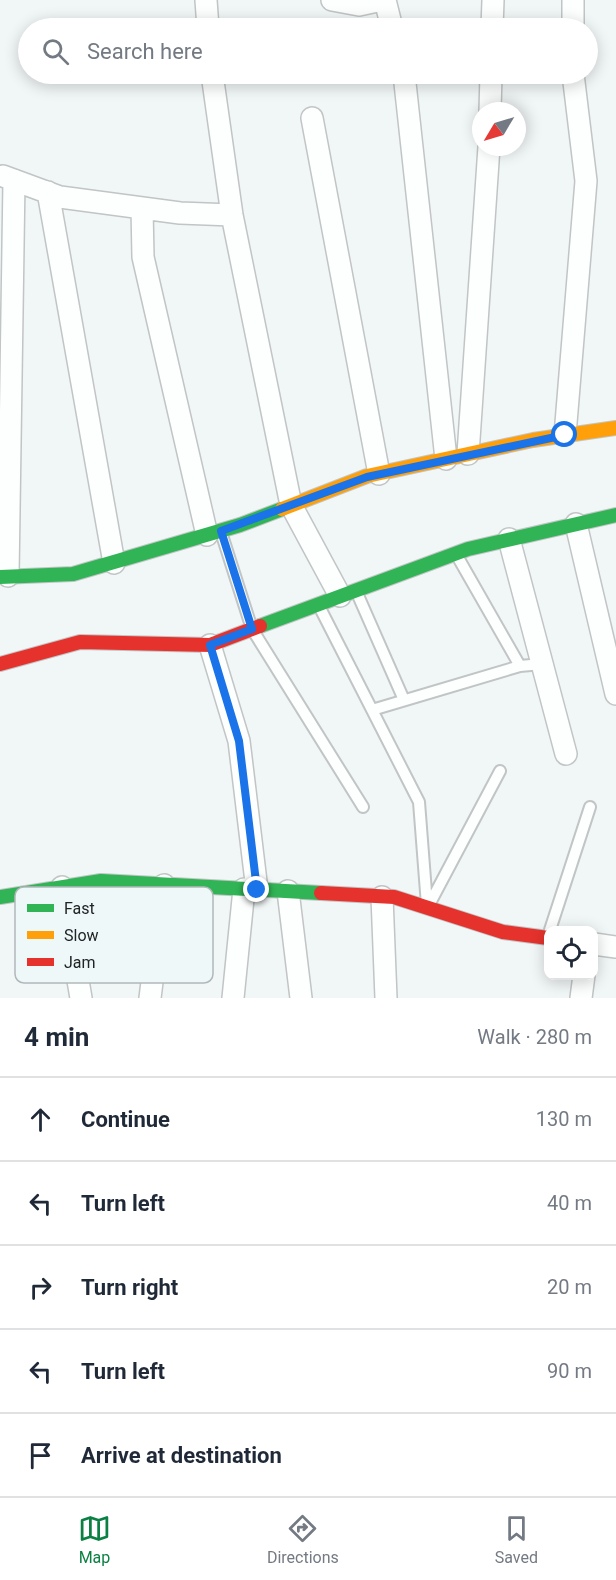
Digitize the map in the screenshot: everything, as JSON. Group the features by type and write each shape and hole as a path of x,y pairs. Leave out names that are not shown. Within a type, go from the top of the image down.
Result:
{"street":[{"path":"206,0 207,18"},
{"path":"332,0 358,3 383,0 389,18"},
{"path":"492,18 493,0"},
{"path":"573,0 573,18"},
{"path":"213,84 232,215 291,506 348,593"},
{"path":"405,84 446,459"},
{"path":"490,102 491,84"},
{"path":"565,435 586,181 574,84"},
{"path":"312,118 379,474"},
{"path":"468,454 488,156"},
{"path":"232,215 180,213 60,197 7,177 4,577 73,574 214,533 379,474 565,435 616,428"},
{"path":"48,192 114,563"},
{"path":"142,208 143,257 214,533"},
{"path":"0,664 80,642 210,645 456,553 616,515"},
{"path":"576,524 616,694"},
{"path":"509,539 566,754"},
{"path":"210,645 239,741 251,889 233,998"},
{"path":"68,887 101,881 208,887"},
{"path":"213,887 394,897 503,932 544,935"},
{"path":"288,891 301,998"},
{"path":"0,897 15,895"},
{"path":"382,897 386,998"},
{"path":"598,945 616,947"},
{"path":"581,998 583,980"},
{"path":"78,983 81,998"},
{"path":"150,998 152,983"}],"lane":[{"path":"214,533 252,629 363,807"},
{"path":"456,553 520,666"},
{"path":"348,593 404,700"},
{"path":"318,604 419,802 428,908"},
{"path":"372,710 520,666 542,664"},
{"path":"428,908 500,771"},
{"path":"552,926 590,807"}],"traffic: fast":[{"path":"0,577 73,574 240,525 282,509"},
{"path":"260,626 468,549 616,515"},
{"path":"63,887 101,881 211,887"},
{"path":"213,887 321,893"},
{"path":"0,897 15,895"}],"traffic: slow":[{"path":"282,509 367,476 533,440 616,428"}],"traffic: jam":[{"path":"0,664 80,642 210,645 260,626"},
{"path":"321,893 394,897 503,932 544,937"}],"route":[{"path":"257,890 239,741 210,645 252,629 221,531 367,477 565,435"}]}
